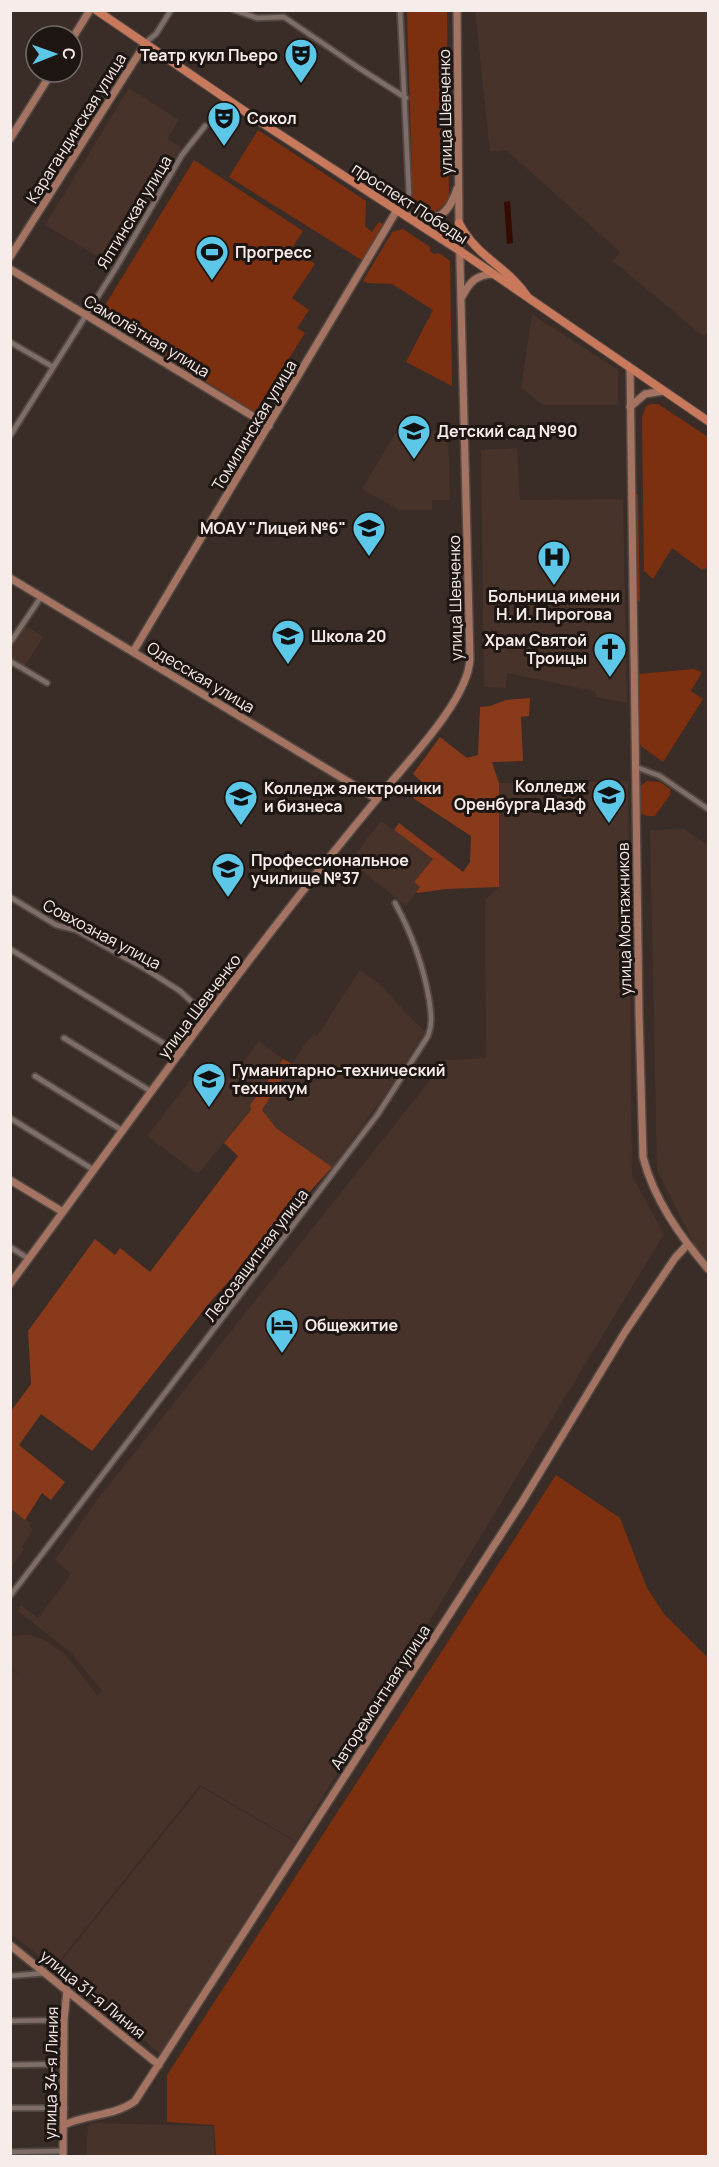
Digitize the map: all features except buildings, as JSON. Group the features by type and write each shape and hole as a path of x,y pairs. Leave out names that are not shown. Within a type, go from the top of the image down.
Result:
{"main road":[{"path":"81,24 90,10"},
{"name":"проспект Победы","path":"96,10 110,14 145,44 460,251 708,421"},
{"name":"улица Шевченко","path":"10,1284 306,887 454,703 465,684 470,665 459,224 457,10"},
{"name":"Карагандинская улица","path":"10,256 145,44"},
{"path":"10,139 44,84"},
{"path":"407,216 435,217 445,213 450,208 459,184"},
{"name":"Томилинская улица","path":"134,652 398,210"},
{"path":"459,224 470,243 518,282 530,299"},
{"name":"Самолётная улица","path":"10,269 269,426"},
{"path":"461,299 471,280 478,276 494,274"},
{"name":"улица Монтажников","path":"630,368 643,1157 659,1199 688,1244 708,1269"},
{"path":"630,406 645,394 664,390"},
{"name":"Одесская улица","path":"10,578 377,799"},
{"path":"10,1180 63,1212"},
{"name":"Авторемонтная улица","path":"64,2125 79,2118 127,2108 135,2101 522,1502 625,1332 675,1258 688,1244"},
{"name":"улица 31-я Линия","path":"10,1945 159,2065"},
{"name":"улица 34-я Линия","path":"63,2154 64,2020 67,1990"}],"street":[{"path":"145,44 156,34 171,10"},
{"path":"234,10 257,18 284,16 406,98"},
{"path":"284,16 288,10"},
{"path":"400,10 409,194"},
{"name":"Ялтинская улица","path":"10,436 182,156 205,126"},
{"path":"10,342 53,367"},
{"path":"10,422 17,426"},
{"path":"10,643 41,597"},
{"path":"10,661 47,683"},
{"path":"636,767 660,776 708,809"},
{"name":"Совхозная улица","path":"10,897 56,925 76,930 147,970 180,991 208,1017"},
{"name":"Лесозащитная улица","path":"10,1596 378,1114 428,1036 432,1025 424,972 413,936 395,903"},
{"path":"10,949 181,1054"},
{"path":"64,1038 152,1092"},
{"path":"35,1076 123,1131"},
{"path":"10,1118 94,1170"},
{"path":"10,1247 29,1259"},
{"path":"10,1976 46,1973"},
{"path":"10,2021 64,2020"},
{"path":"10,2065 64,2064"},
{"path":"10,2108 64,2108"},
{"path":"10,2152 63,2154"}],"shaded area":[{"path":"407,11 447,11 449,198 434,212 413,210"},
{"path":"475,11 708,11 708,331 704,337 613,261 620,252 506,150 490,152"},
{"path":"129,88 179,120 167,139 181,147 111,264 45,225"},
{"path":"258,130 366,201 365,226 372,232 379,222 386,226 363,261 229,177"},
{"name":"Прогресс","path":"194,160 303,231 292,248 315,264 292,298 309,310 297,328 305,333 255,412 99,315"},
{"path":"510,201 513,243 507,244 504,202"},
{"path":"403,229 430,247 430,251 434,254 439,253 450,261 452,386 406,362 433,310 392,284 363,281 392,232"},
{"path":"532,314 618,370 618,405 543,405 521,388"},
{"path":"658,404 708,437 708,567 702,570 672,548 653,579 644,571 642,418 646,406"},
{"name":"Детский сад №90","path":"448,430 450,500 432,500 432,510 400,510 362,489 397,431"},
{"name":"Больница имени Н. И. Пирогова","path":"517,448 520,500 623,499 627,703 596,697 595,692 589,690 507,673 506,688 484,687 481,450"},
{"path":"638,494 640,602 637,600 635,495"},
{"path":"26,626 43,637 25,666 11,657 10,650"},
{"path":"693,669 702,672 691,691 703,699 663,762 640,743 639,674"},
{"path":"530,698 529,716 521,717 523,761 492,762 499,783 499,887 416,892 420,887 414,882 433,859 394,830 399,823 463,872 470,862 471,836 413,798 424,784 413,774 440,737 467,758 478,755 480,707 506,700"},
{"path":"628,781 632,1176 664,1234 296,1841 200,1785 54,1968 11,1934 11,1669 24,1678 11,1668 10,1637 28,1634 47,1641 66,1655 98,1696 102,1691 71,1653 17,1610 21,1605 38,1618 71,1574 55,1560 97,1500 446,1060 486,1058 485,900 499,887 499,783"},
{"path":"647,781 660,782 670,789 670,795 655,816 640,813 639,787"},
{"path":"381,821 433,859 414,882 420,887 406,906 350,861"},
{"path":"684,829 708,845 708,1264 697,1250 657,1170 650,830"},
{"path":"360,970 378,983 425,1032 387,1092 332,1167 276,1128 262,1110 303,1047 313,1034 317,1036"},
{"name":"Гуманитарно-технический техникум","path":"259,1041 283,1059 250,1105 251,1110 198,1174 147,1136 205,1061 230,1079"},
{"path":"283,1059 292,1064 262,1110 276,1128 332,1167 211,1301 92,1451 41,1414 19,1445 65,1482 51,1500 42,1493 25,1520 11,1509 11,1411 31,1384 28,1331 95,1239 115,1255 120,1248 150,1272 238,1156 224,1143 251,1110 250,1105"},
{"path":"556,1475 620,1518 647,1588 664,1614 708,1658 708,2156 216,2156 214,2125 167,2122 167,2075"},
{"path":"11,1509 31,1523 29,1526 33,1529 22,1547 24,1549 11,1568"},
{"path":"201,1787 296,1842 160,2054 107,2007 56,1968"},
{"path":"91,2123 213,2126 215,2156 86,2156 88,2127"}],"place":[{"name":"Театр кукл Пьеро","path":"301,84"},
{"name":"Сокол","path":"224,147"},
{"name":"Прогресс","path":"212,281"},
{"name":"Детский сад №90","path":"414,460"},
{"name":"МОАУ \"Лицей №6\"","path":"369,557"},
{"name":"Больница имени Н. И. Пирогова","path":"554,586"},
{"name":"Школа 20","path":"288,665"},
{"name":"Храм Святой Троицы","path":"610,678"},
{"name":"Колледж Оренбурга Даэф","path":"609,824"},
{"name":"Колледж электроники и бизнеса","path":"241,826"},
{"name":"Профессиональное училище №37","path":"228,898"},
{"name":"Гуманитарно-технический техникум","path":"209,1108"},
{"name":"Общежитие","path":"282,1354"}]}
